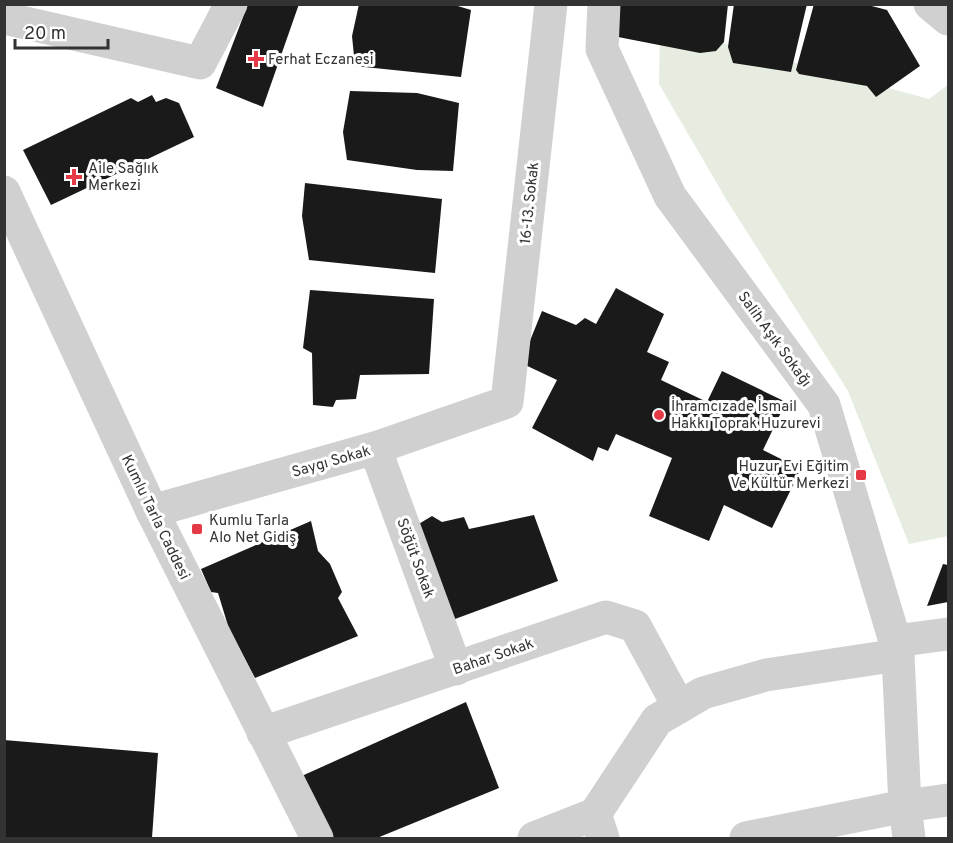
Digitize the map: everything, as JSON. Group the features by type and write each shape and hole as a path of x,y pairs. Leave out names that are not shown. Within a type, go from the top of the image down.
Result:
{"street":[{"path":"4,18 200,63 231,4"},
{"name":"16-13. Sokak","path":"507,402 551,4"},
{"name":"Salih Aşık Sokağı","path":"604,4 602,48 670,196 824,405 897,648 905,806 909,838"},
{"path":"930,4 948,19"},
{"name":"Kumlu Tarla Caddesi","path":"4,192 152,511 317,838"},
{"name":"Saygı Sokak","path":"152,511 375,448 507,402"},
{"name":"Söğüt Sokak","path":"375,448 456,669"},
{"name":"Bahar Sokak","path":"263,734 606,617 636,626 679,707"},
{"path":"534,838 599,826 657,720 702,693 766,675 897,648 948,634"},
{"path":"746,838 905,806 948,800"}],"shaded area":[{"path":"660,26 929,99 948,85 948,536 909,544 848,391 726,199 659,84"}],"building":[{"path":"248,4 299,4 263,107 216,88"},
{"path":"359,4 451,4 471,10 461,77 355,66 352,36"},
{"path":"608,4 728,4 724,42 716,51 700,53 618,37"},
{"path":"734,4 807,4 791,72 733,63 728,47"},
{"path":"814,4 864,4 887,10 920,66 876,97 867,86 799,74 796,70"},
{"path":"350,91 417,93 459,103 453,171 417,170 347,160 343,132"},
{"name":"Aile Sağlık Merkezi","path":"152,95 156,102 166,98 179,103 194,137 51,205 23,150 131,98 138,102"},
{"path":"305,183 442,199 435,273 309,260 302,216"},
{"name":"İhramcızade İsmail Hakkı Toprak Huzurevi","path":"616,288 664,314 647,352 669,362 661,380 707,402 722,371 786,402 763,450 801,469 772,528 724,505 709,541 649,516 672,458 616,434 608,451 598,447 593,461 532,428 557,380 521,363 542,311 576,325 585,318 596,324"},
{"path":"310,290 434,299 429,374 360,375 356,399 336,400 333,407 313,405 312,353 303,348"},
{"path":"534,515 558,581 455,619 417,525 432,516 442,522 464,517 469,529"},
{"path":"311,521 318,551 330,564 342,592 338,598 358,636 255,678 229,629 218,593 211,592 201,569"},
{"path":"943,564 948,565 948,602 927,606"},
{"path":"466,702 499,788 377,838 330,838 295,779"},
{"path":"4,740 158,753 152,838 4,838"}],"place":[{"name":"Ferhat Eczanesi","path":"256,59"},
{"name":"Aile Sağlık Merkezi","path":"74,177"},
{"name":"İhramcızade İsmail Hakkı Toprak Huzurevi","path":"659,415"},
{"name":"Huzur Evi Eğitim Ve Kültür Merkezi","path":"861,475"},
{"name":"Kumlu Tarla Alo Net Gidiş","path":"197,529"}]}
